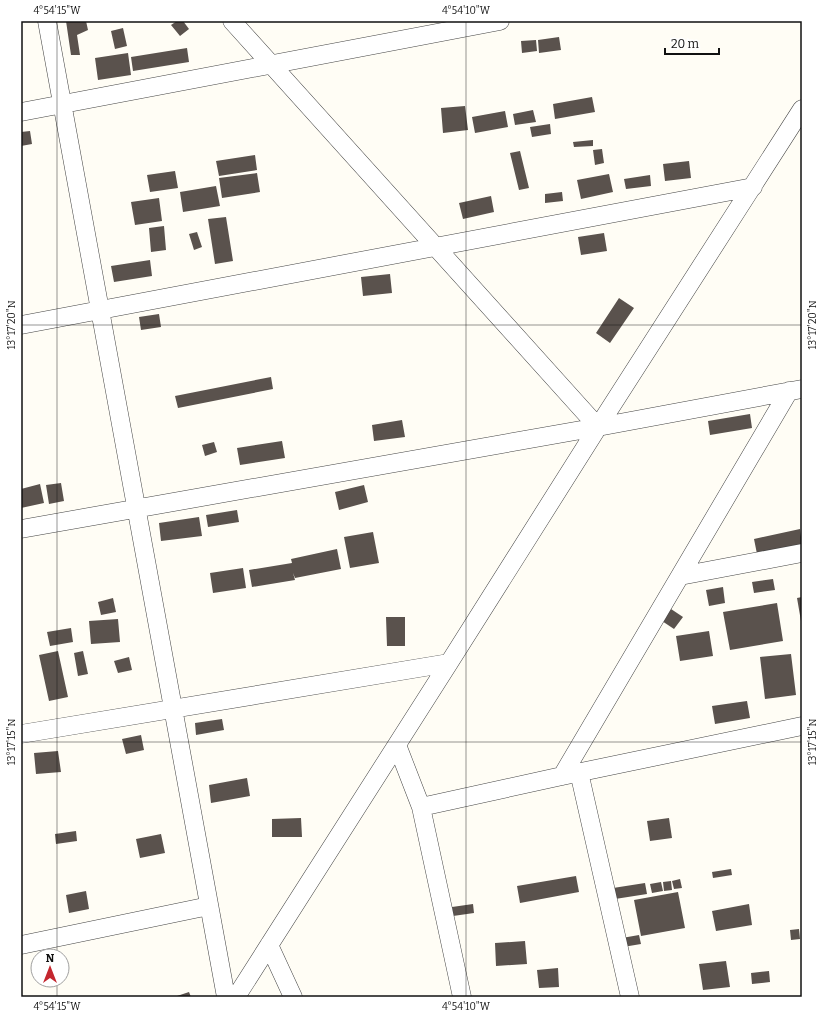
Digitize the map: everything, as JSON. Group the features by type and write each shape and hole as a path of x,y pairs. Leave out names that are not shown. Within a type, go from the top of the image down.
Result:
{"street":[{"path":"47,21 226,997"},
{"path":"232,21 598,427"},
{"path":"21,112 500,21"},
{"path":"236,997 598,427 802,110"},
{"path":"21,325 752,187"},
{"path":"21,529 598,427 796,390"},
{"path":"630,997 570,774 680,576 796,390"},
{"path":"680,576 802,553"},
{"path":"21,734 449,663"},
{"path":"421,807 570,774 802,726"},
{"path":"396,745 421,807 462,997"},
{"path":"21,945 209,906"},
{"path":"269,945 293,997"}],"building":[{"path":"66,21 86,21 88,30 77,35 80,55 71,55"},
{"path":"177,21 183,21 189,29 180,36 171,25"},
{"path":"123,28 127,46 115,49 111,31"},
{"path":"559,37 561,50 539,53 538,40"},
{"path":"536,40 537,51 522,53 521,41"},
{"path":"187,48 189,62 133,71 131,57"},
{"path":"128,53 131,75 98,80 95,58"},
{"path":"592,97 595,112 555,119 553,104"},
{"path":"465,106 468,130 443,133 441,108"},
{"path":"533,110 536,122 515,125 513,114"},
{"path":"505,111 508,127 475,133 472,117"},
{"path":"550,124 551,134 532,137 530,127"},
{"path":"30,131 32,144 21,146 21,132"},
{"path":"593,140 593,146 574,147 573,142"},
{"path":"602,149 604,163 595,165 593,150"},
{"path":"520,151 529,188 519,190 510,153"},
{"path":"255,155 257,170 219,176 216,161"},
{"path":"689,161 691,178 665,181 663,164"},
{"path":"175,171 178,188 150,192 147,175"},
{"path":"257,173 260,192 222,198 219,178"},
{"path":"609,174 613,192 581,199 577,180"},
{"path":"650,175 651,186 626,189 624,179"},
{"path":"216,186 220,206 183,212 180,192"},
{"path":"562,192 563,201 545,203 545,194"},
{"path":"491,196 494,212 463,219 459,203"},
{"path":"159,198 162,221 135,225 131,202"},
{"path":"226,217 233,261 215,264 208,219"},
{"path":"164,226 166,250 151,252 149,228"},
{"path":"197,232 202,247 194,250 189,234"},
{"path":"604,233 607,251 581,255 578,237"},
{"path":"150,260 152,276 114,282 111,266"},
{"path":"390,274 392,293 363,296 361,277"},
{"path":"619,298 634,308 610,343 596,333"},
{"path":"159,314 161,327 141,330 139,317"},
{"path":"271,377 273,389 178,408 175,396"},
{"path":"750,414 752,428 710,435 708,421"},
{"path":"402,420 405,437 374,441 372,425"},
{"path":"282,441 285,458 240,465 237,448"},
{"path":"214,442 217,452 205,456 202,445"},
{"path":"61,483 64,501 49,504 46,485"},
{"path":"40,484 44,503 21,508 21,489"},
{"path":"364,485 368,502 339,510 335,492"},
{"path":"237,510 239,522 208,527 206,515"},
{"path":"199,517 202,536 161,541 159,523"},
{"path":"800,529 802,545 757,554 754,539"},
{"path":"373,532 379,563 350,568 344,537"},
{"path":"337,549 341,569 295,578 293,573 295,580 252,587 249,570 292,563 291,559"},
{"path":"243,568 246,588 213,593 210,573"},
{"path":"773,579 775,590 754,593 752,582"},
{"path":"723,587 725,603 709,606 706,590"},
{"path":"802,597 802,621 801,621 797,598"},
{"path":"113,598 116,612 101,615 98,602"},
{"path":"777,603 783,641 730,650 723,612"},
{"path":"671,609 683,617 674,629 662,621"},
{"path":"386,617 405,617 405,646 387,646"},
{"path":"118,619 120,642 91,644 89,621"},
{"path":"71,628 73,642 50,646 47,632"},
{"path":"709,631 713,656 680,661 676,636"},
{"path":"58,651 68,697 49,701 39,655"},
{"path":"83,651 88,674 78,676 74,653"},
{"path":"791,654 796,695 765,699 760,657"},
{"path":"129,657 132,670 118,673 114,661"},
{"path":"747,701 750,718 715,724 712,706"},
{"path":"222,719 224,730 196,735 195,723"},
{"path":"141,735 144,750 126,754 122,739"},
{"path":"58,751 61,772 36,774 34,753"},
{"path":"247,778 250,796 211,803 209,785"},
{"path":"301,818 302,837 272,837 272,819"},
{"path":"669,818 672,838 650,841 647,821"},
{"path":"76,831 77,841 56,844 55,834"},
{"path":"161,834 165,853 140,858 136,839"},
{"path":"731,869 732,875 713,878 712,872"},
{"path":"576,876 579,892 520,903 517,886"},
{"path":"680,879 682,888 674,889 672,881"},
{"path":"671,881 672,890 664,891 663,882"},
{"path":"661,882 663,891 652,893 650,884"},
{"path":"645,883 647,894 615,899 613,888"},
{"path":"86,891 89,909 69,913 66,895"},
{"path":"678,892 685,928 641,936 634,900"},
{"path":"473,904 474,913 453,916 452,907"},
{"path":"749,904 752,925 716,931 712,911"},
{"path":"799,929 800,939 791,940 790,930"},
{"path":"639,935 641,944 623,947 622,938"},
{"path":"525,941 527,964 496,966 495,943"},
{"path":"726,961 730,987 703,990 699,964"},
{"path":"558,968 559,987 539,988 537,970"},
{"path":"769,971 770,982 752,984 751,973"},
{"path":"189,992 191,997 174,997"}]}
